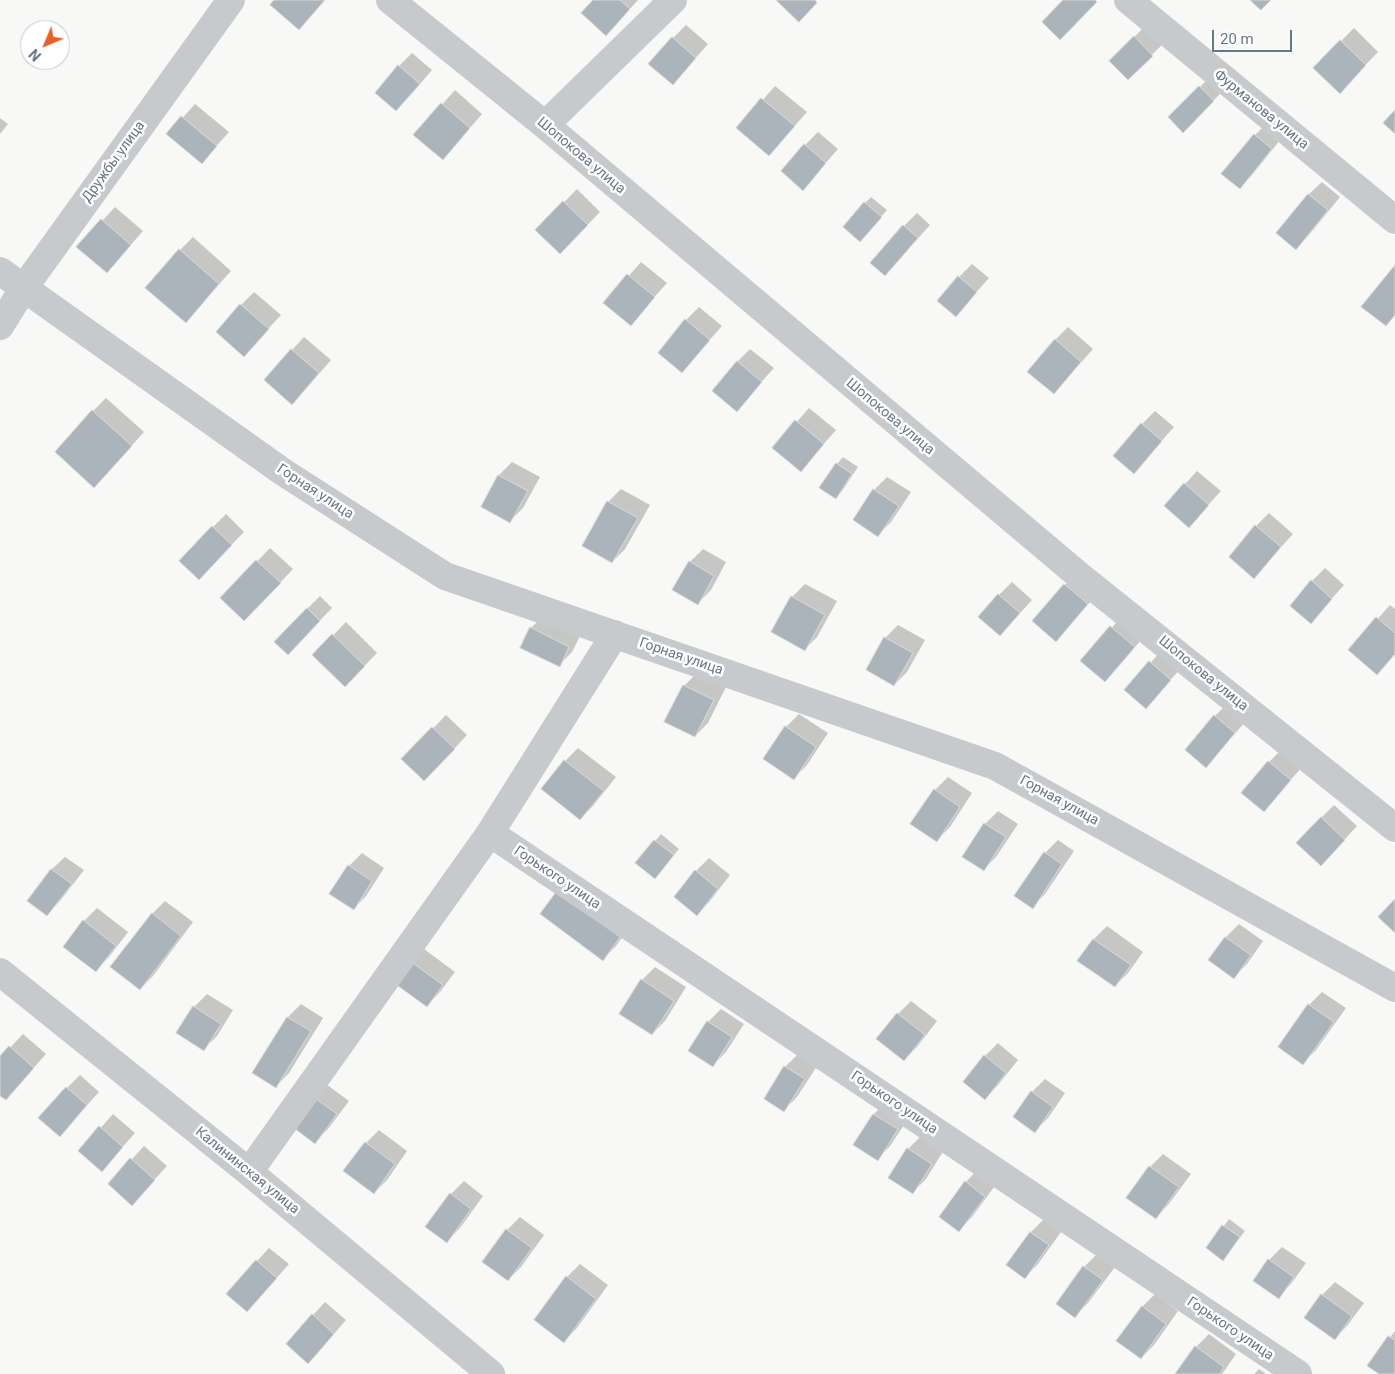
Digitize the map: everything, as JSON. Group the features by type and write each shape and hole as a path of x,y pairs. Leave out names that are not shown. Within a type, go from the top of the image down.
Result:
{"street":[{"name":"Дружбы улица","path":"0,326 23,288 231,0"},
{"name":"Шопокова улица","path":"390,0 545,125 1082,578 1395,828"},
{"path":"545,125 672,0"},
{"name":"Фурманова улица","path":"1128,0 1395,220"},
{"name":"Горная улица","path":"0,271 282,472 445,576 995,766 1395,988"},
{"path":"249,1172 490,833 615,634"},
{"name":"Горького улица","path":"490,833 1298,1374"},
{"name":"Калининская улица","path":"0,972 249,1172 491,1374"}],"building":[{"path":"274,0 325,0 299,30 270,5"},
{"path":"593,0 620,0 630,9 606,36 581,13"},
{"path":"776,0 815,0 817,3 799,22"},
{"path":"1063,0 1095,0 1097,2 1060,40 1042,22"},
{"path":"1250,0 1271,0 1261,10"},
{"path":"1134,36 1153,56 1128,80 1109,61"},
{"path":"672,37 696,58 673,85 648,64"},
{"path":"1340,40 1366,65 1340,94 1313,68"},
{"path":"398,65 420,84 396,111 375,93"},
{"path":"1199,86 1214,101 1183,133 1168,117"},
{"path":"761,98 795,126 769,156 736,128"},
{"path":"441,103 470,128 443,160 413,135"},
{"path":"1395,110 1395,134 1383,123"},
{"path":"181,116 217,146 202,164 166,134"},
{"path":"1254,134 1272,149 1240,189 1221,174"},
{"path":"804,144 826,163 803,191 781,171"},
{"path":"1308,194 1328,210 1296,250 1276,233"},
{"path":"563,201 588,225 560,254 535,230"},
{"path":"864,202 882,217 860,242 843,227"},
{"path":"101,219 131,245 107,273 76,247"},
{"path":"903,225 918,238 885,276 870,263"},
{"path":"179,249 219,284 186,323 145,288"},
{"path":"1395,265 1395,315 1386,326 1361,307"},
{"path":"627,274 655,297 631,326 603,303"},
{"path":"958,276 977,292 956,317 937,301"},
{"path":"240,304 269,329 244,357 216,332"},
{"path":"685,319 710,340 682,373 658,353"},
{"path":"1055,339 1081,362 1054,394 1027,372"},
{"path":"291,349 319,373 292,405 264,380"},
{"path":"737,361 762,382 737,412 712,391"},
{"path":"92,410 132,446 94,488 55,452"},
{"path":"795,420 824,444 801,472 772,448"},
{"path":"1141,423 1162,441 1134,474 1113,456"},
{"path":"836,463 852,474 836,499 819,488"},
{"path":"498,475 528,491 510,523 481,507"},
{"path":"1184,483 1209,505 1189,528 1164,506"},
{"path":"873,489 899,506 878,537 853,520"},
{"path":"607,501 638,518 612,563 582,546"},
{"path":"1255,525 1281,547 1254,579 1229,557"},
{"path":"212,526 232,545 199,580 179,561"},
{"path":"256,560 281,583 244,621 220,598"},
{"path":"689,561 714,576 698,605 672,590"},
{"path":"1311,580 1332,599 1311,624 1290,606"},
{"path":"1064,584 1088,604 1056,642 1032,621"},
{"path":"998,594 1020,613 1000,636 978,617"},
{"path":"791,596 825,615 805,651 771,632"},
{"path":"307,608 320,621 288,655 274,642"},
{"path":"1376,617 1395,633 1395,654 1377,675 1348,650"},
{"path":"1110,626 1135,647 1105,682 1080,661"},
{"path":"530,627 569,647 560,667 520,648"},
{"path":"332,634 365,666 345,687 312,655"},
{"path":"884,637 913,653 894,686 866,670"},
{"path":"1149,661 1171,680 1146,709 1124,690"},
{"path":"683,685 714,700 695,737 664,722"},
{"path":"1214,715 1235,733 1206,768 1185,750"},
{"path":"785,726 816,747 794,780 763,759"},
{"path":"432,727 455,749 424,781 401,759"},
{"path":"564,760 604,791 580,820 541,789"},
{"path":"1268,761 1291,780 1264,812 1241,793"},
{"path":"934,789 960,807 937,842 910,824"},
{"path":"1321,817 1345,840 1321,866 1296,843"},
{"path":"984,823 1006,837 984,871 962,857"},
{"path":"654,840 674,855 655,879 635,863"},
{"path":"1044,852 1062,864 1033,909 1014,896"},
{"path":"348,865 372,881 354,910 329,894"},
{"path":"51,869 72,884 47,916 27,901"},
{"path":"695,870 718,889 697,916 674,897"},
{"path":"557,891 620,937 603,961 540,914"},
{"path":"1395,899 1395,933 1378,917"},
{"path":"152,913 181,936 140,990 110,967"},
{"path":"83,920 116,946 96,972 63,947"},
{"path":"1225,937 1251,955 1234,979 1208,960"},
{"path":"1093,939 1131,965 1115,987 1077,961"},
{"path":"410,961 443,985 427,1007 394,983"},
{"path":"641,979 674,1001 652,1035 619,1014"},
{"path":"1308,1004 1334,1022 1303,1065 1278,1047"},
{"path":"193,1006 221,1024 204,1051 176,1033"},
{"path":"897,1013 925,1035 904,1061 876,1039"},
{"path":"287,1017 311,1031 276,1088 252,1073"},
{"path":"707,1021 732,1037 713,1067 688,1051"},
{"path":"9,1046 34,1068 6,1100 0,1096 0,1056"},
{"path":"984,1055 1006,1073 985,1100 963,1082"},
{"path":"784,1066 805,1079 784,1112 764,1099"},
{"path":"66,1087 87,1105 60,1137 38,1118"},
{"path":"1031,1091 1053,1107 1035,1133 1013,1117"},
{"path":"312,1096 337,1114 315,1144 290,1125"},
{"path":"873,1114 898,1129 878,1161 853,1145"},
{"path":"99,1126 123,1147 102,1172 78,1151"},
{"path":"365,1142 395,1164 374,1194 343,1171"},
{"path":"907,1148 932,1164 913,1194 888,1178"},
{"path":"130,1158 155,1180 132,1206 108,1184"},
{"path":"1149,1166 1179,1187 1156,1219 1126,1198"},
{"path":"965,1181 985,1197 959,1232 939,1217"},
{"path":"450,1193 471,1209 447,1243 425,1227"},
{"path":"1222,1225 1240,1237 1223,1261 1206,1248"},
{"path":"506,1229 532,1248 508,1281 482,1262"},
{"path":"1030,1232 1049,1245 1025,1279 1006,1265"},
{"path":"1268,1259 1294,1277 1279,1299 1253,1281"},
{"path":"256,1260 277,1278 247,1312 226,1294"},
{"path":"1083,1266 1103,1280 1075,1318 1056,1304"},
{"path":"566,1276 596,1299 564,1343 534,1320"},
{"path":"1321,1294 1352,1316 1335,1340 1304,1318"},
{"path":"1142,1306 1166,1324 1141,1359 1116,1341"},
{"path":"312,1314 334,1334 308,1364 286,1344"},
{"path":"1388,1336 1395,1340 1395,1374 1379,1374 1367,1366"},
{"path":"1195,1346 1224,1367 1220,1374 1175,1374"}]}
